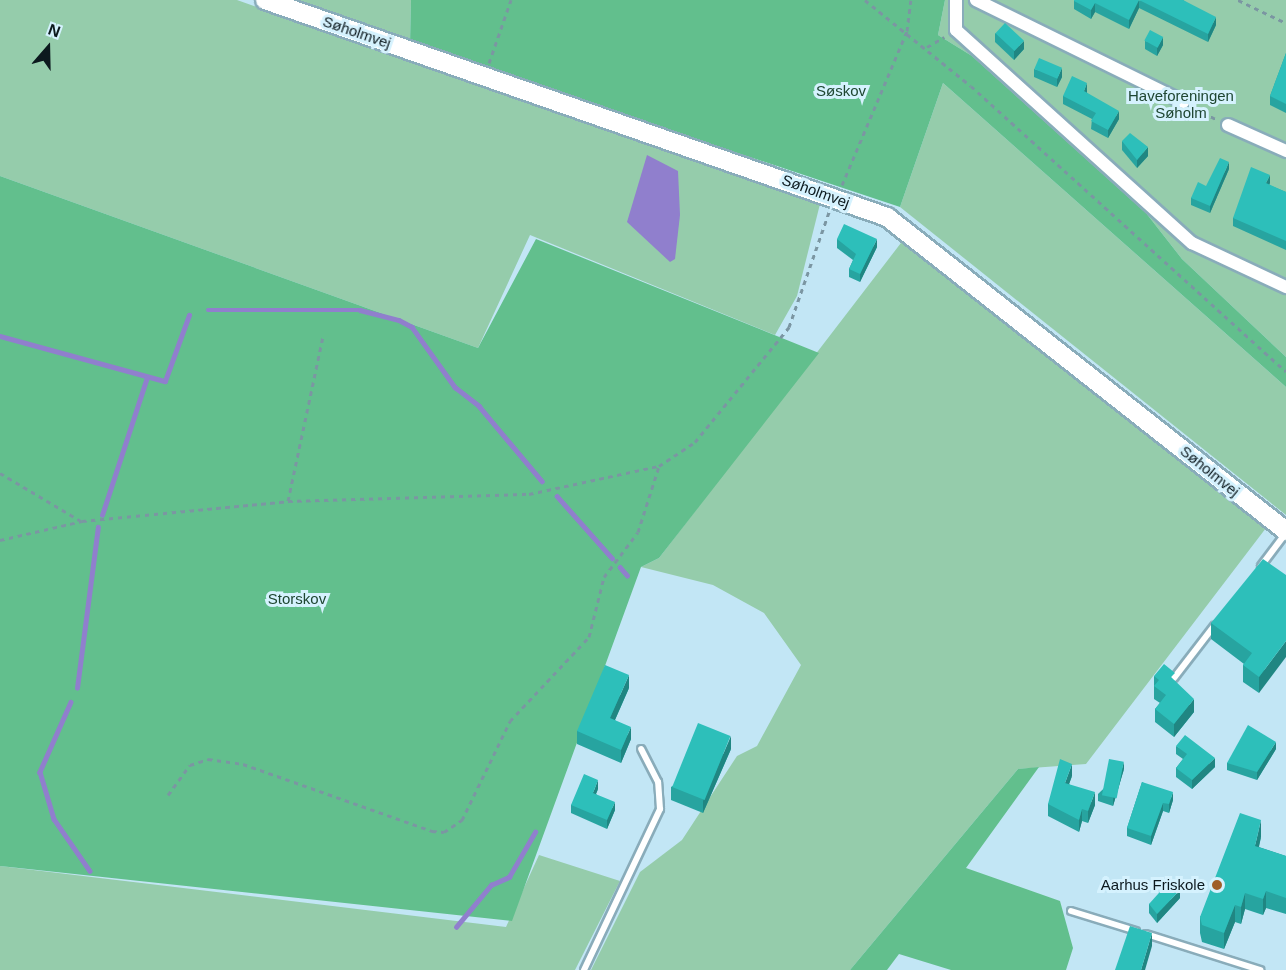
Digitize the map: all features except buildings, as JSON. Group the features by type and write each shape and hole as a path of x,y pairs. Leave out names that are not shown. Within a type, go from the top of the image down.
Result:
{"street":[{"name":"Søholmvej","path":"265,0 835,197 918,237 1286,532"},
{"path":"956,0 956,30 1192,243 1286,286"},
{"path":"976,0 1183,102"},
{"path":"1228,125 1286,151"}],"lane":[{"path":"1251,578 1286,532"},
{"path":"1174,678 1223,615"},
{"path":"584,970 660,809 658,782 641,749"},
{"path":"1071,910 1260,970"}],"path":[{"path":"484,76 511,0"},
{"path":"865,0 926,47 1286,372"},
{"path":"0,540 82,521 288,501 529,494 659,466 695,442 789,327 835,197 907,31 911,0"},
{"path":"1238,0 1286,23"},
{"path":"926,47 956,30"},
{"path":"1183,102 1228,125"},
{"path":"288,501 323,337"},
{"path":"168,795 190,765 208,759 243,765 432,831 444,832 462,820 510,721 589,637 604,577 638,532 659,466"},
{"path":"0,473 82,521"}],"green space":[{"path":"0,0 237,0 820,204 797,296 775,335 530,235 478,348 0,176"},
{"path":"289,0 411,0 410,44"},
{"name":"Søskov","path":"411,0 945,0 938,35 972,56 1146,213 1182,259 1286,357 1286,387 943,83 900,207 410,44"},
{"name":"Haveforeningen Søholm","path":"945,0 1286,0 1286,357 1182,259 1146,213 972,56 938,35"},
{"path":"943,83 1286,387 1286,515 900,207"},
{"name":"Storskov","path":"0,176 478,348 536,239 819,353 659,558 641,567 512,921 0,866"},
{"path":"904,239 1266,528 1086,764 1018,769 850,970 591,970 640,872 682,840 737,756 757,746 801,665 764,613 713,585 641,567 659,558"},
{"path":"1039,767 966,868 1060,901 1073,948 1066,970 951,970 899,954 887,970 850,970 1018,769"},
{"path":"539,855 620,881 575,970 0,970 0,866 506,927"}],"shaded area":[{"path":"647,155 678,171 680,215 675,259 670,262 627,222"}],"waterway":[{"path":"208,310 360,310 399,320 412,327 455,387 479,406 542,481"},
{"path":"0,336 165,381 189,315"},
{"path":"102,515 147,377"},
{"path":"557,496 612,558"},
{"path":"77,688 98,527"},
{"path":"620,567 627,575"},
{"path":"71,702 40,772 54,819 90,871"},
{"path":"456,927 491,885 509,877 535,832"}],"place":[{"name":"Aarhus Friskole","path":"1217,885"}]}
